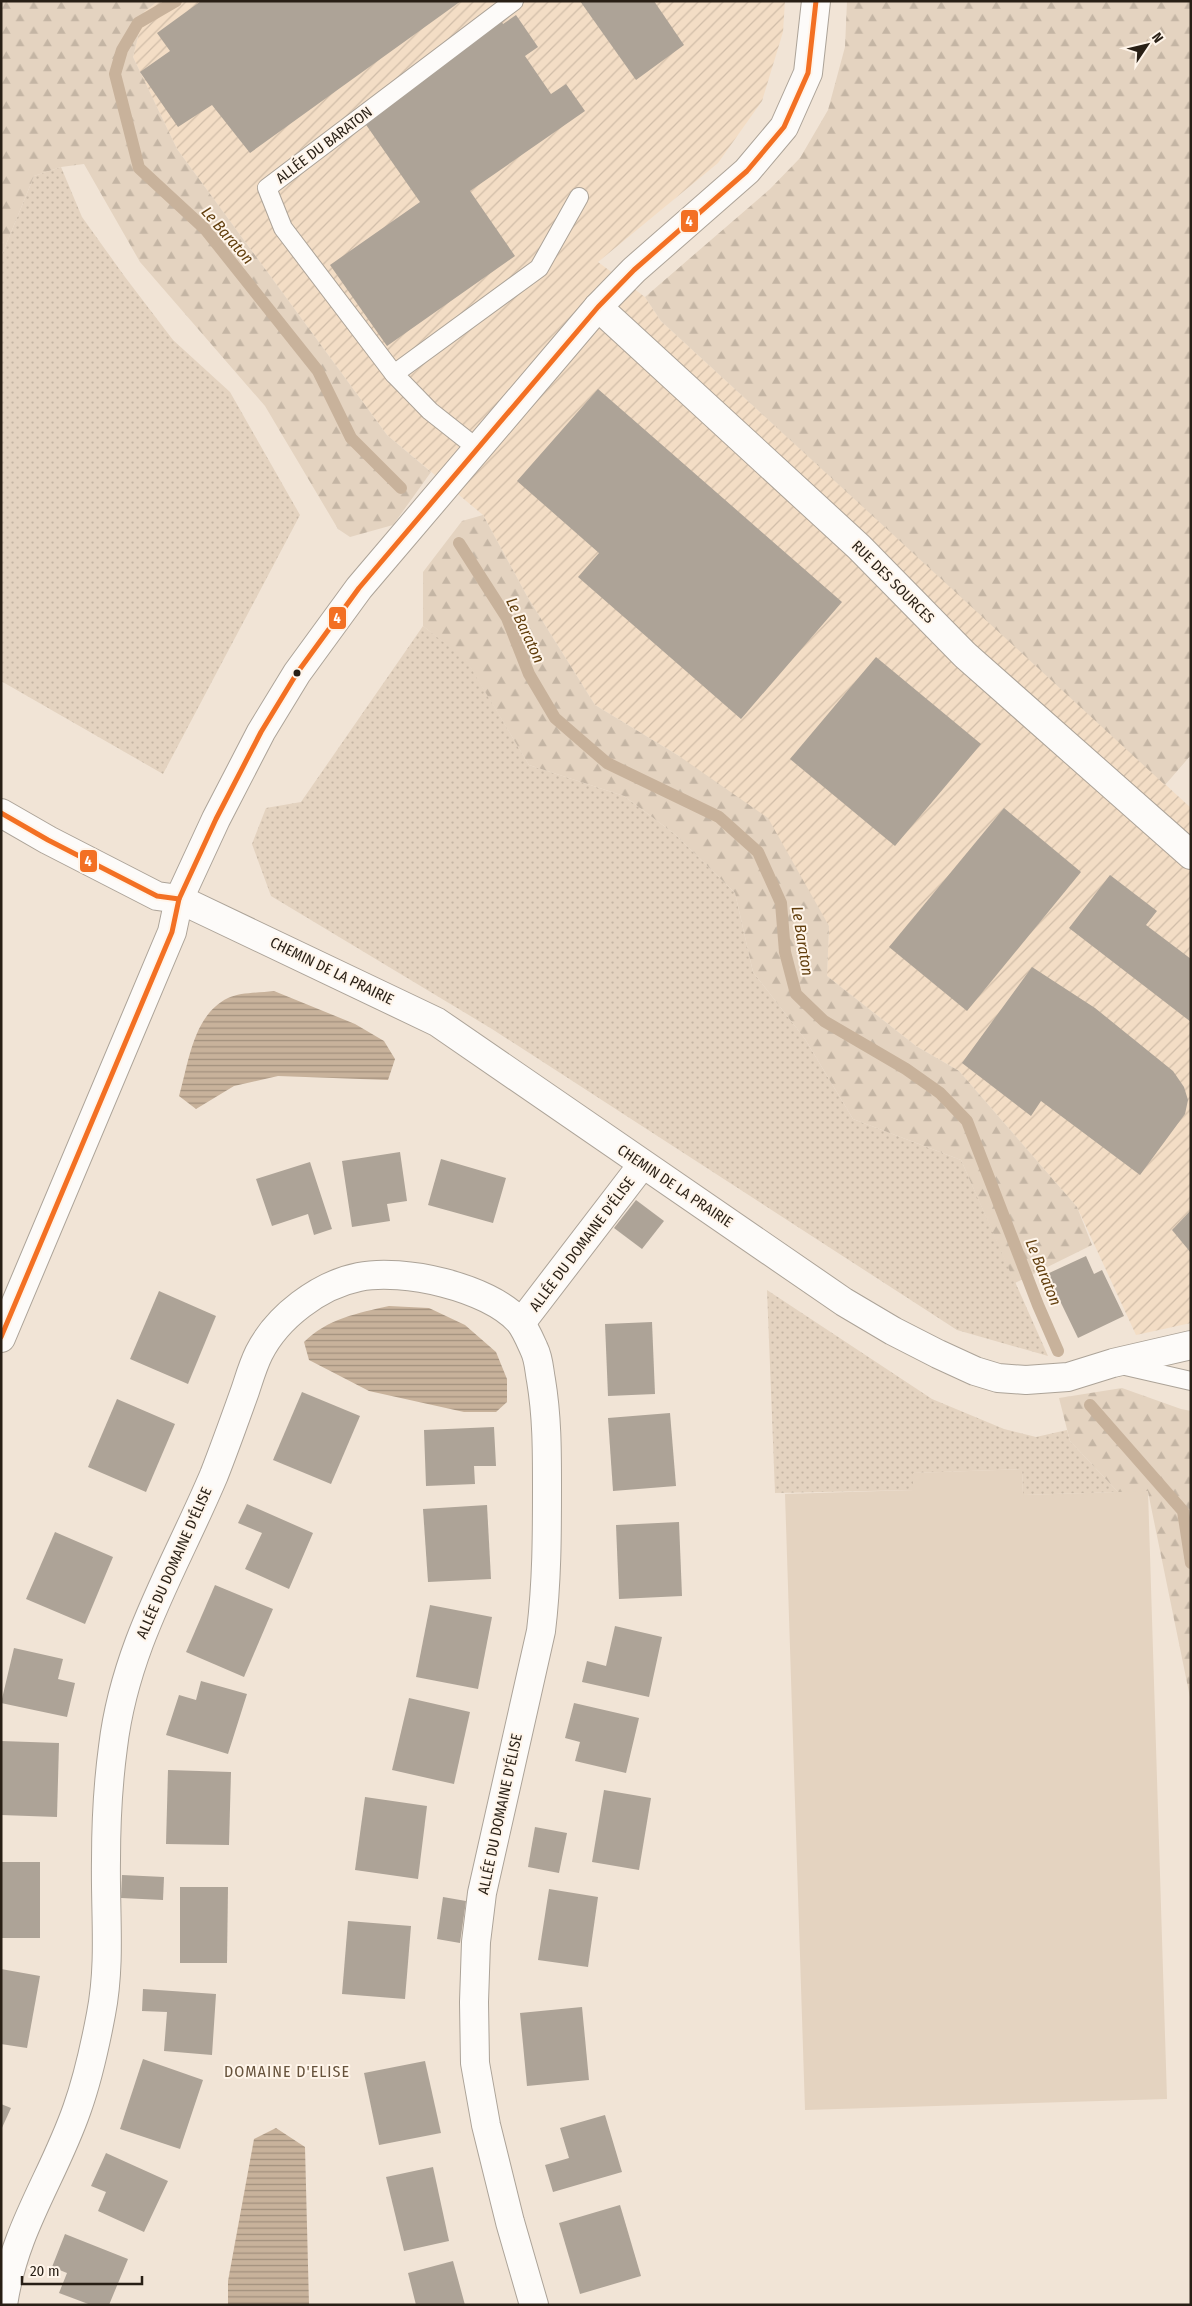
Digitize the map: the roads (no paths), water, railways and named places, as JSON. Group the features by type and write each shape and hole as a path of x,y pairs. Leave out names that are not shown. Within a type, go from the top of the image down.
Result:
{"street":[{"path":"1,1338 172,932 179,899 216,819 261,732 297,673 359,588 598,307 634,270 747,171 784,127 808,73 816,1"},
{"name":"RUE DES SOURCES","path":"598,307 859,547 965,655 1191,855"},
{"name":"CHEMIN DE LA PRAIRIE","path":"1,813 48,840 156,896 179,899 437,1022 642,1165 852,1306 893,1331 975,1371 998,1378 1050,1379 1068,1377 1113,1363 1191,1345"},
{"name":"ALLÉE DU DOMAINE D'ÉLISE","path":"521,1323 642,1165"},
{"name":"ALLÉE DU DOMAINE D'ÉLISE","path":"3,2305 8,2275 23,2228 77,2111 102,2009 108,1948 106,1860 112,1748 122,1697 138,1641 225,1449 258,1353 275,1329 298,1307 328,1288 361,1277 399,1276 436,1280 480,1295 505,1309 521,1323 536,1353 547,1414 546,1590 541,1631 482,1892 476,1942 474,2002 475,2063 486,2125 510,2222 534,2305"}],"lane":[{"name":"ALLÉE DU BARATON","path":"478,449 430,411 394,374 284,228 268,188 514,1"},
{"path":"394,374 539,268 579,197"},
{"path":"1113,1363 1191,1381"}],"waterway":[{"name":"Le Baraton","path":"176,1 138,23 122,50 115,74 139,168 205,229 318,371 351,438 401,488"},
{"name":"Le Baraton","path":"459,543 507,618 529,674 555,718 607,763 719,817 758,852 781,903 785,952 796,994 824,1021 906,1069 940,1093 967,1121 1038,1305 1058,1351"},
{"name":"Le Baraton","path":"1090,1405 1183,1511 1191,1563"}],"district":[{"name":"DOMAINE D'ELISE","path":"287,2071"}]}
